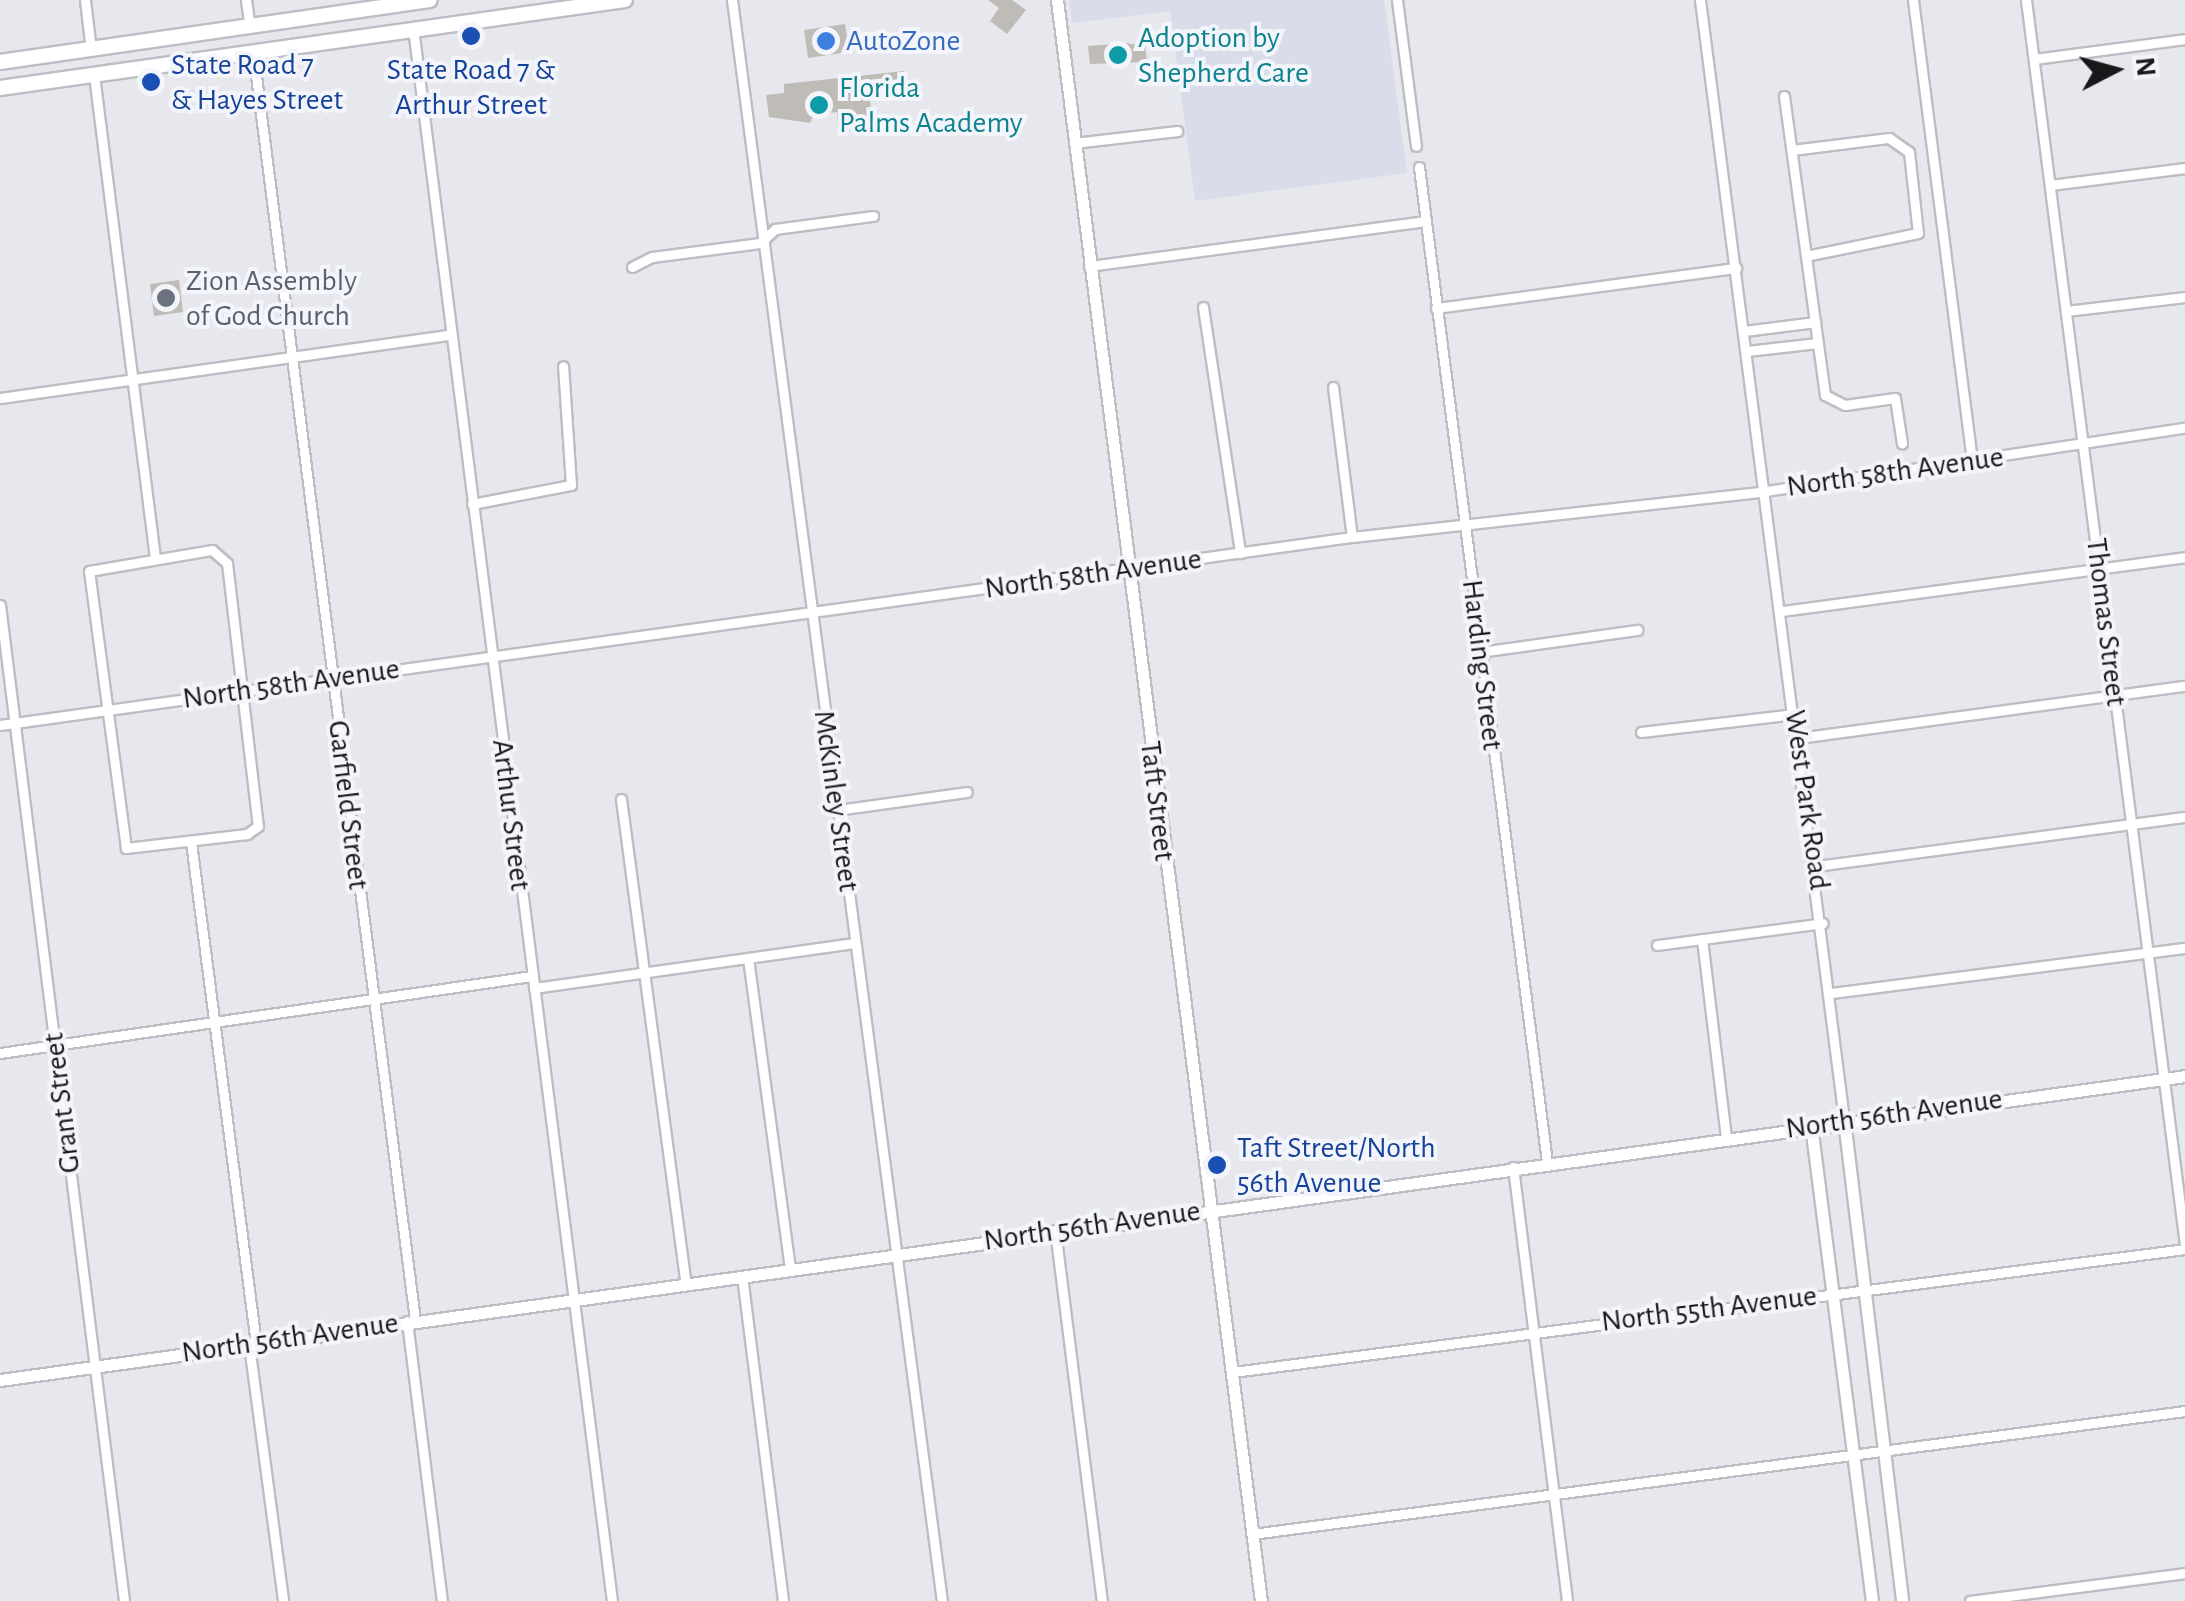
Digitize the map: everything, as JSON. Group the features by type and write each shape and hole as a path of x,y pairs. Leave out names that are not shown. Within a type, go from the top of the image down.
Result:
{"main road":[{"path":"0,62 430,0"},
{"path":"541,10 555,0"},
{"path":"0,88 626,0"},
{"path":"94,75 101,58 121,46"},
{"path":"68,79 91,50"}],"street":[{"path":"84,0 91,50"},
{"path":"246,0 250,28"},
{"name":"McKinley Street","path":"732,0 760,243 899,1253 942,1601"},
{"name":"Taft Street","path":"1057,0 1262,1601"},
{"path":"1397,0 1416,146"},
{"name":"West Park Road","path":"1700,0 1816,866 1861,1290 1902,1601"},
{"path":"1914,0 1972,460"},
{"name":"Thomas Street","path":"2026,0 2185,1246"},
{"name":"Arthur Street","path":"413,28 612,1601"},
{"path":"2034,59 2185,38"},
{"name":"Garfield Street","path":"253,52 372,998 442,1601"},
{"path":"94,75 155,557"},
{"path":"1784,96 1825,395 1844,405 1895,398 1902,443"},
{"path":"1074,143 1177,131"},
{"path":"1792,150 1890,138 1909,152 1918,234 1806,256"},
{"name":"Harding Street","path":"1419,167 1547,1162"},
{"path":"2050,185 2185,168"},
{"path":"632,267 652,257 760,243 775,229 873,216"},
{"path":"1089,266 1425,221"},
{"path":"1436,308 1736,268"},
{"path":"2066,311 2185,296"},
{"path":"1203,308 1240,553"},
{"path":"1744,331 1815,322"},
{"path":"0,398 450,334"},
{"path":"1747,352 1818,343"},
{"path":"472,504 571,485 563,366"},
{"path":"1333,387 1352,537"},
{"name":"North 58th Avenue","path":"0,725 1352,537 1766,491 2185,428"},
{"path":"219,553 227,563 258,826 191,842 126,848 104,710 89,571 155,557 219,553"},
{"path":"1782,610 2185,557"},
{"name":"Grant Street","path":"0,606 124,1601"},
{"path":"1480,652 1636,630"},
{"path":"1798,738 2185,686"},
{"path":"1640,732 1795,714"},
{"path":"837,810 966,792"},
{"path":"621,799 686,1282"},
{"path":"1816,866 2185,817"},
{"path":"191,842 283,1601"},
{"path":"1657,946 1823,923"},
{"path":"1702,939 1726,1138"},
{"path":"534,988 855,943"},
{"path":"1832,993 2185,948"},
{"path":"748,958 790,1267"},
{"path":"0,1053 532,976"},
{"name":"North 56th Avenue","path":"0,1380 1844,1120 2185,1076"},
{"path":"1811,1126 1872,1601"},
{"path":"1513,1167 1568,1601"},
{"path":"1056,1230 1102,1601"},
{"name":"North 55th Avenue","path":"1233,1372 2185,1246"},
{"path":"742,1276 783,1601"},
{"path":"1252,1534 2185,1411"},
{"path":"1970,1601 2185,1573"}],"shaded area":[{"path":"1069,0 1384,0 1407,173 1195,201 1170,11 1072,23"}],"building":[{"path":"988,0 1012,0 1026,10 1007,34 990,21 999,8"},
{"name":"AutoZone","path":"845,24 849,52 808,58 804,30"},
{"name":"Adoption by Shepherd Care","path":"1088,46 1145,46 1147,62 1090,64"},
{"name":"Florida Palms Academy","path":"904,71 907,94 870,98 872,123 838,127 837,112 814,115 810,123 769,117 766,95 784,93 784,84"},
{"name":"Zion Assembly of God Church","path":"179,280 183,312 154,316 150,284"}],"place":[{"name":"State Road 7 & Arthur Street","path":"471,36"},
{"name":"AutoZone","path":"826,41"},
{"name":"Adoption by Shepherd Care","path":"1118,55"},
{"name":"State Road 7 & Hayes Street","path":"151,82"},
{"name":"Florida Palms Academy","path":"819,105"},
{"name":"Zion Assembly of God Church","path":"166,298"},
{"name":"Taft Street/North 56th Avenue","path":"1217,1165"}]}
